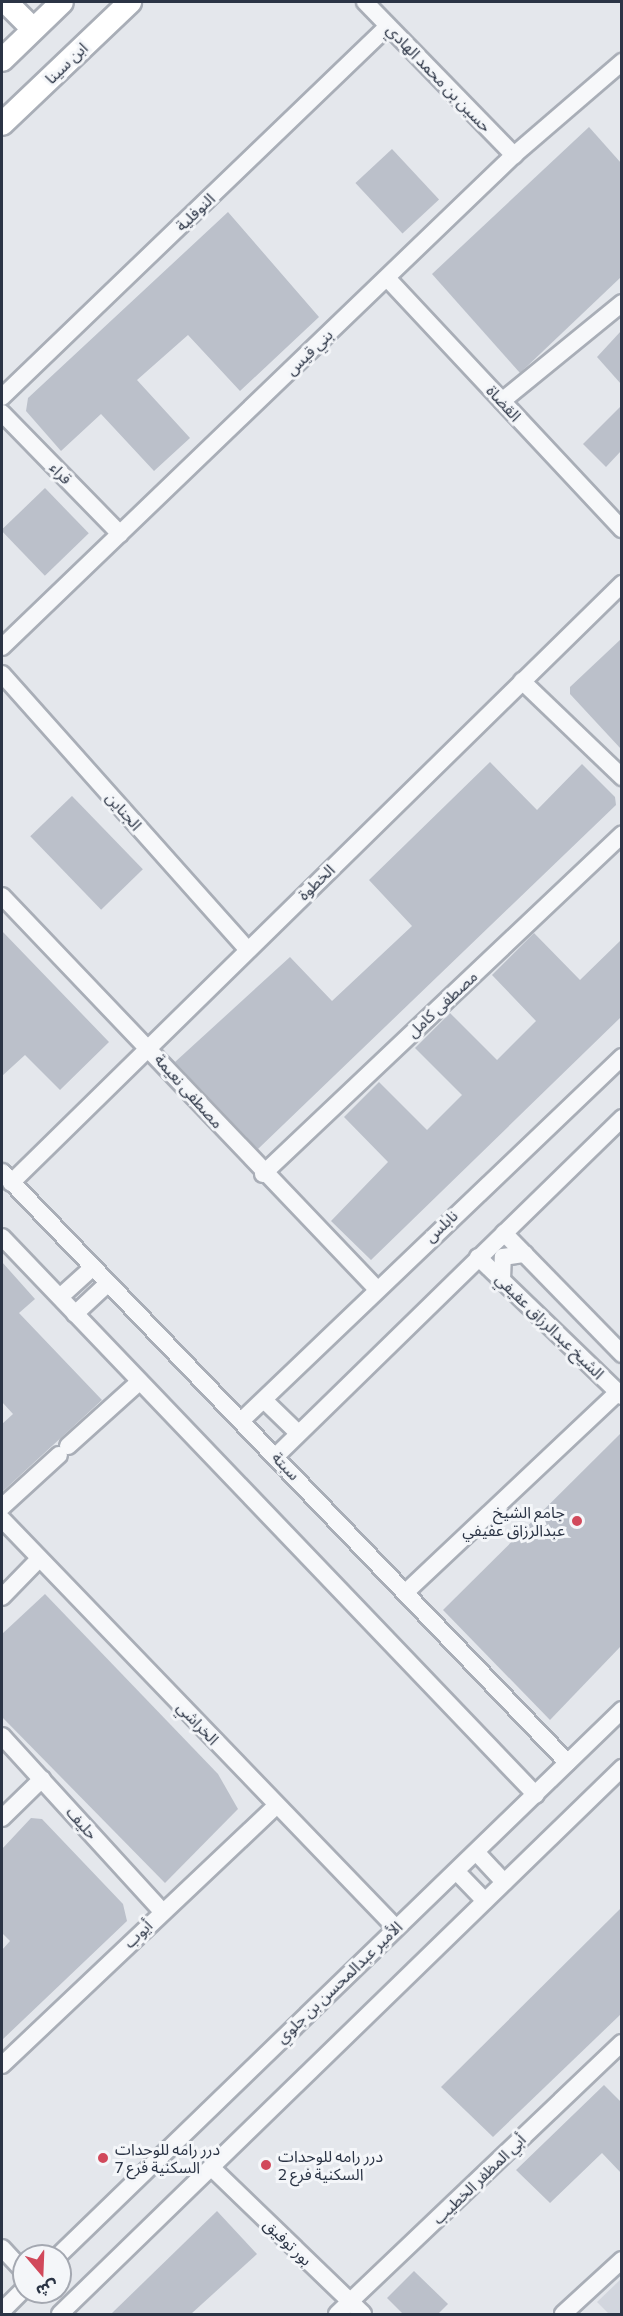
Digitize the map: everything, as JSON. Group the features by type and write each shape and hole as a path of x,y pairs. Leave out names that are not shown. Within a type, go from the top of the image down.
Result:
{"street":[{"path":"6,2 33,29"},
{"path":"2,58 62,2"},
{"name":"ابن سينا","path":"2,124 130,2"},
{"name":"حسين بن محمد الهادي","path":"365,2 514,155"},
{"name":"النوفلية","path":"2,397 388,26"},
{"name":"بني قيس","path":"2,647 514,155 621,62"},
{"name":"القضاة","path":"387,278 621,529"},
{"path":"502,401 621,303"},
{"name":"قراء","path":"2,413 120,534"},
{"name":"الخطوة","path":"6,1178 149,1047 621,584"},
{"name":"الجناين","path":"2,674 247,949"},
{"path":"522,681 621,777"},
{"name":"مصطفى كامل","path":"263,1174 621,834"},
{"name":"مصطفى نعيمة","path":"2,896 149,1047 263,1174 376,1288"},
{"name":"نابلس","path":"241,1421 376,1288 621,1057"},
{"path":"276,1456 621,1118"},
{"name":"سبتة","path":"6,1178 106,1285 407,1591 568,1763"},
{"name":"الشيخ عبدالرزاق عفيفي","path":"504,1233 621,1354"},
{"path":"2,1237 536,1795"},
{"path":"502,1280 503,1257 525,1254"},
{"name":"الشيخ عبدالرزاق عفيفي","path":"478,1257 620,1394"},
{"path":"60,1297 92,1268"},
{"path":"75,1314 106,1285"},
{"path":"2,1507 139,1382"},
{"path":"407,1591 620,1394"},
{"path":"264,1400 298,1433"},
{"name":"الخراشي","path":"2,1519 38,1560 395,1927"},
{"path":"2,1597 38,1560"},
{"name":"الأمير عبدالمحسن بن جلوي","path":"70,2244 395,1927 477,1853 621,1710"},
{"name":"حليف","path":"2,1736 162,1911"},
{"path":"60,2314 214,2170 621,1768"},
{"path":"2,1818 42,1779"},
{"name":"أيوب","path":"2,2065 162,1911 277,1805"},
{"path":"477,1853 504,1882"},
{"path":"457,1872 485,1901"},
{"name":"أبي المظفر الخطيب","path":"338,2314 621,2043"},
{"name":"بور توفيق","path":"214,2170 363,2314"},
{"path":"562,2314 621,2260"}],"shaded area":[{"path":"621,2279 621,2314 609,2314 597,2302"}],"building":[{"path":"589,127 621,163 621,277 520,373 432,274"},
{"path":"392,149 439,199 402,234 355,183"},
{"path":"228,212 319,317 240,391 188,335 137,380 190,438 154,471 101,414 61,451 26,411 28,398"},
{"path":"621,331 621,384 597,357"},
{"path":"621,406 621,451 606,467 583,444"},
{"path":"45,488 89,533 45,576 2,530"},
{"path":"621,639 621,749 570,694 570,687"},
{"path":"490,762 537,810 582,764 615,797 616,805 258,1149 175,1062 290,957 332,1001 412,926 369,880"},
{"path":"72,796 143,869 101,910 30,836"},
{"path":"2,931 109,1042 60,1090 25,1055 2,1076"},
{"path":"534,933 580,980 621,940 621,1017 371,1260 331,1221 388,1162 344,1117 379,1082 427,1130 462,1095 415,1048 450,1013 497,1060 536,1021 492,975"},
{"path":"2,1262 35,1299 19,1313 102,1400 2,1492 2,1424 13,1414 2,1402"},
{"name":"جامع الشيخ عبدالرزاق عفيفي","path":"621,1433 621,1646 550,1720 443,1610"},
{"path":"45,1594 218,1774 238,1809 165,1883 2,1717 2,1634"},
{"path":"31,1818 42,1819 123,1904 127,1921 2,2040 2,1950 10,1941 2,1933 2,1849"},
{"path":"621,1908 621,2014 493,2137 441,2087"},
{"path":"604,2085 621,2102 621,2173 602,2153 550,2203 516,2170"},
{"path":"217,2211 257,2254 191,2314 111,2314"},
{"path":"414,2271 448,2304 438,2314 403,2314 387,2298"}],"place":[{"name":"جامع الشيخ عبدالرزاق عفيفي","path":"577,1521"},
{"name":"درر رامه للوحدات السكنية فرع 7","path":"103,2158"},
{"name":"درر رامه للوحدات السكنية فرع 2","path":"266,2165"}]}
